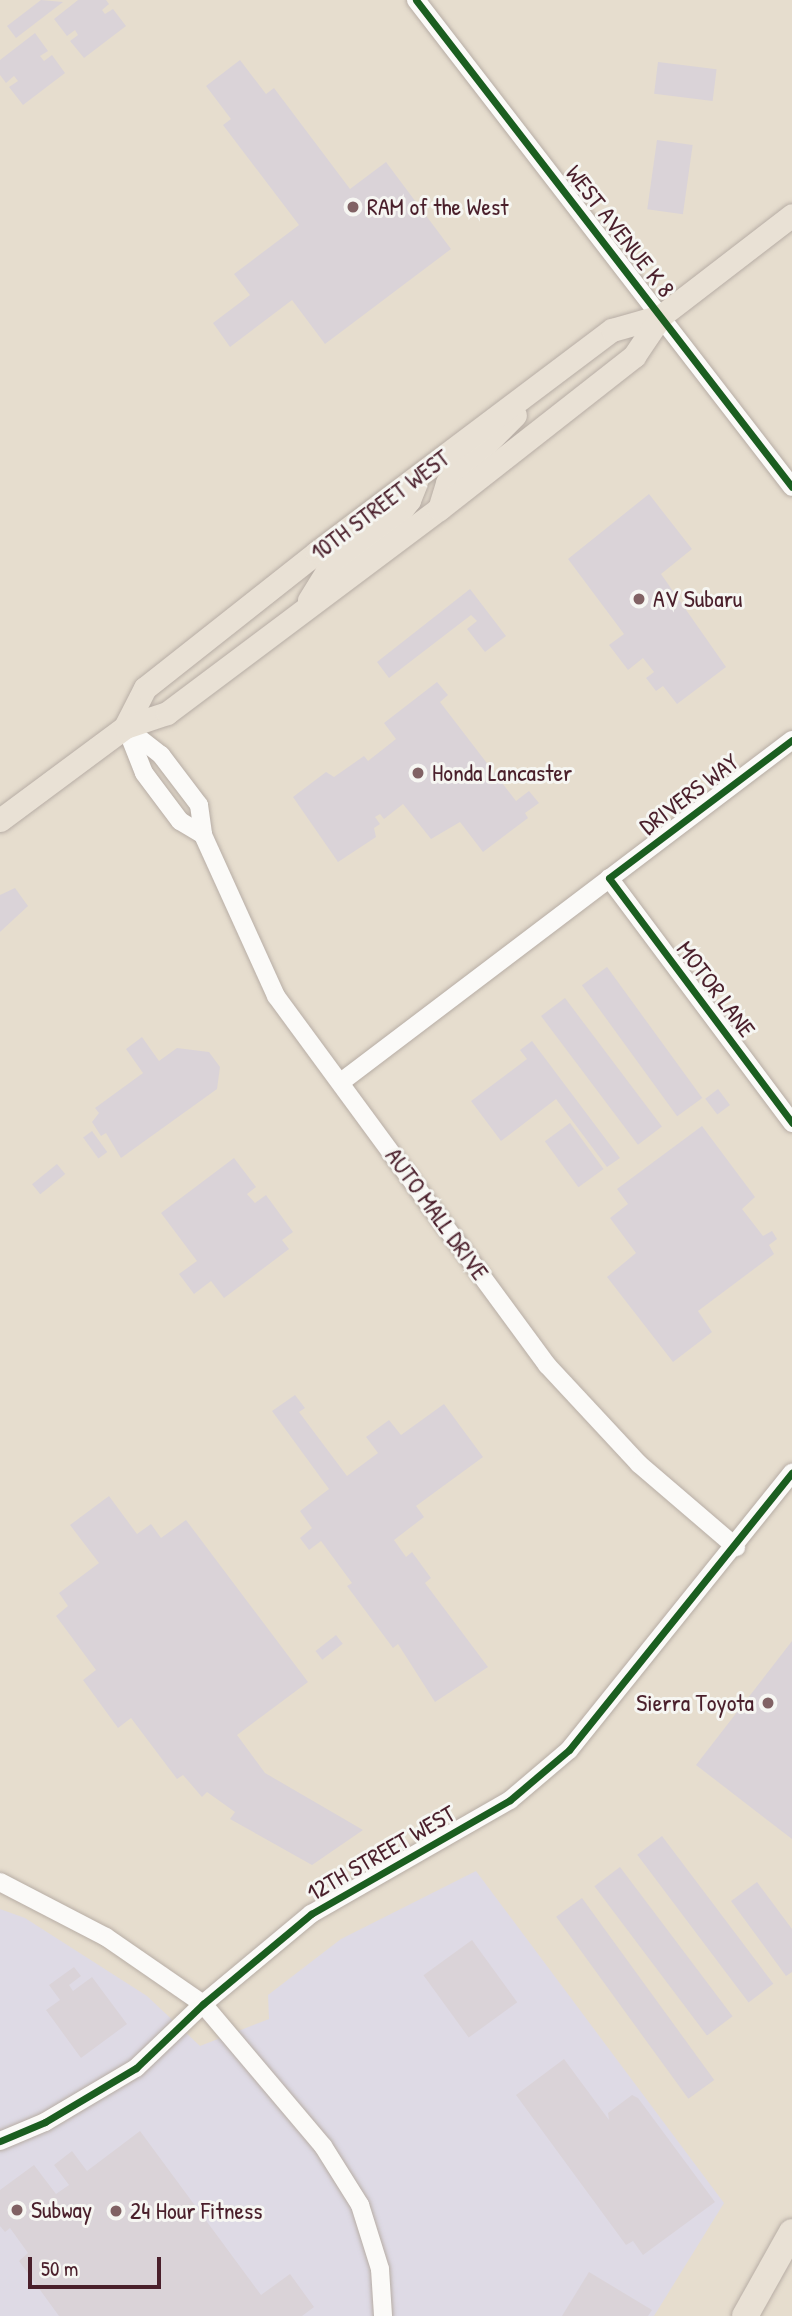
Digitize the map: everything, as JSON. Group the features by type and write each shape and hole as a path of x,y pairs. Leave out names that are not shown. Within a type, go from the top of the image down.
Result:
{"highway":[{"path":"745,2316 792,2232"}],"main road":[{"name":"10TH STREET WEST","path":"0,820 125,727 167,712 439,509 634,356 661,316 792,215"},
{"name":"10TH STREET WEST","path":"125,727 145,688 548,377 612,330 661,316"},
{"path":"439,509 447,483 491,442 548,377"},
{"path":"301,612 327,571 395,518 410,500 418,478"}],"street":[{"name":"WEST AVENUE K 8","path":"416,0 792,487"},
{"name":"AUTO MALL DRIVE","path":"125,727 144,773 180,821 203,835"},
{"name":"AUTO MALL DRIVE","path":"125,727 161,755 199,806 203,835 276,996 547,1364 630,1456 736,1547"},
{"name":"DRIVERS WAY","path":"341,1082 792,740"},
{"name":"MOTOR LANE","path":"609,878 792,1123"},
{"path":"736,1547 792,1474"},
{"name":"12TH STREET WEST","path":"0,2141 45,2122 136,2068 202,2004 311,1914 510,1800 569,1750 736,1547"},
{"path":"0,1882 106,1937 202,2004 323,2146 360,2204 380,2269 383,2316"}],"shaded area":[{"path":"476,1871 724,2203 654,2316 0,2316 0,1909 25,1918 147,1996 200,2046 269,2019 268,1995 341,1939"}],"building":[{"path":"41,0 63,2 16,38 7,26"},
{"path":"78,0 106,0 109,4 102,10 105,14 113,9 126,26 84,58 70,41 78,35 75,30 67,36 54,19"},
{"path":"35,33 48,51 40,56 44,61 52,55 65,73 23,105 9,87 18,81 14,76 6,83 0,75 0,60"},
{"name":"RAM of the West","path":"240,60 266,94 274,88 350,189 386,162 451,249 325,344 292,300 230,347 213,323 250,295 234,274 299,225 223,125 231,119 206,86"},
{"path":"658,62 717,69 713,101 654,94"},
{"path":"657,140 693,145 683,214 647,209"},
{"name":"AV Subaru","path":"649,494 692,549 661,574 726,667 677,704 663,686 656,691 646,678 654,672 643,658 628,670 609,645 624,634 568,559"},
{"path":"470,589 506,636 485,652 467,629 477,621 471,615 389,678 377,662"},
{"name":"Honda Lancaster","path":"437,682 448,695 440,702 516,801 529,791 539,803 525,813 528,818 483,852 460,822 431,839 403,804 384,819 380,814 375,817 380,824 374,828 376,837 338,862 293,797 326,772 334,777 364,756 368,761 396,739 384,723"},
{"path":"15,888 28,906 0,932 0,895"},
{"path":"607,967 702,1098 677,1116 582,985"},
{"path":"565,998 662,1127 638,1145 541,1016"},
{"path":"142,1037 159,1061 177,1048 209,1052 220,1067 217,1089 121,1158 106,1133 101,1136 92,1122 99,1113 95,1108 143,1073 126,1049"},
{"path":"532,1041 620,1158 607,1167 556,1099 501,1141 471,1101 527,1059 520,1050"},
{"path":"718,1089 730,1105 717,1115 705,1099"},
{"path":"570,1123 604,1169 578,1187 545,1141"},
{"path":"702,1126 755,1197 742,1209 763,1236 772,1231 777,1239 769,1245 774,1254 698,1311 712,1332 673,1362 607,1277 636,1253 610,1218 628,1204 617,1189"},
{"path":"92,1131 107,1152 98,1159 83,1137"},
{"path":"234,1158 256,1187 247,1194 255,1203 266,1195 293,1232 282,1240 289,1249 224,1298 211,1281 194,1294 179,1274 197,1261 161,1213"},
{"path":"57,1164 65,1174 40,1194 32,1184"},
{"path":"295,1395 305,1408 299,1412 347,1476 378,1453 366,1437 389,1420 401,1435 444,1404 483,1457 416,1506 424,1517 394,1540 406,1557 412,1552 431,1578 425,1583 488,1667 435,1702 398,1644 393,1648 347,1586 352,1583 321,1541 309,1550 300,1538 312,1528 300,1511 329,1489 272,1411"},
{"path":"109,1496 137,1534 151,1524 161,1538 186,1520 308,1682 237,1735 265,1773 363,1830 312,1865 230,1819 235,1812 207,1792 202,1797 183,1775 177,1779 131,1718 118,1728 83,1680 96,1670 56,1616 68,1606 59,1593 99,1563 70,1525"},
{"path":"336,1635 343,1644 322,1660 316,1651"},
{"name":"Sierra Toyota","path":"792,1641 792,1839 696,1765"},
{"path":"662,1836 773,1984 749,2002 637,1855"},
{"path":"620,1867 733,2016 707,2036 594,1886"},
{"path":"757,1882 792,1929 792,1972 786,1976 731,1901"},
{"path":"582,1898 714,2080 688,2099 556,1917"},
{"path":"472,1940 517,2002 469,2038 423,1975"},
{"path":"74,1967 81,1976 69,1985 73,1991 92,1977 127,2024 81,2058 46,2010 60,2000 49,1985"},
{"path":"564,2059 609,2120 608,2113 632,2095 638,2098 715,2202 643,2255 633,2241 626,2245 516,2095"},
{"name":"24 Hour Fitness","path":"140,2131 261,2295 290,2274 314,2307 302,2316 59,2316 19,2261 28,2253 10,2228 5,2232 0,2226 0,2190 34,2165 56,2194 69,2185 54,2165 72,2151 87,2171"},
{"path":"589,2272 652,2310 648,2316 562,2316"}],"cycle path":[{"path":"416,0 792,487"},
{"path":"792,740 609,878 792,1123"},
{"path":"0,2141 45,2122 136,2068 203,2004 311,1914 510,1800 569,1750 792,1473"}],"place":[{"name":"RAM of the West","path":"353,207"},
{"name":"AV Subaru","path":"639,599"},
{"name":"Honda Lancaster","path":"418,773"},
{"name":"Sierra Toyota","path":"768,1703"},
{"name":"Subway","path":"17,2210"},
{"name":"24 Hour Fitness","path":"116,2211"}]}
